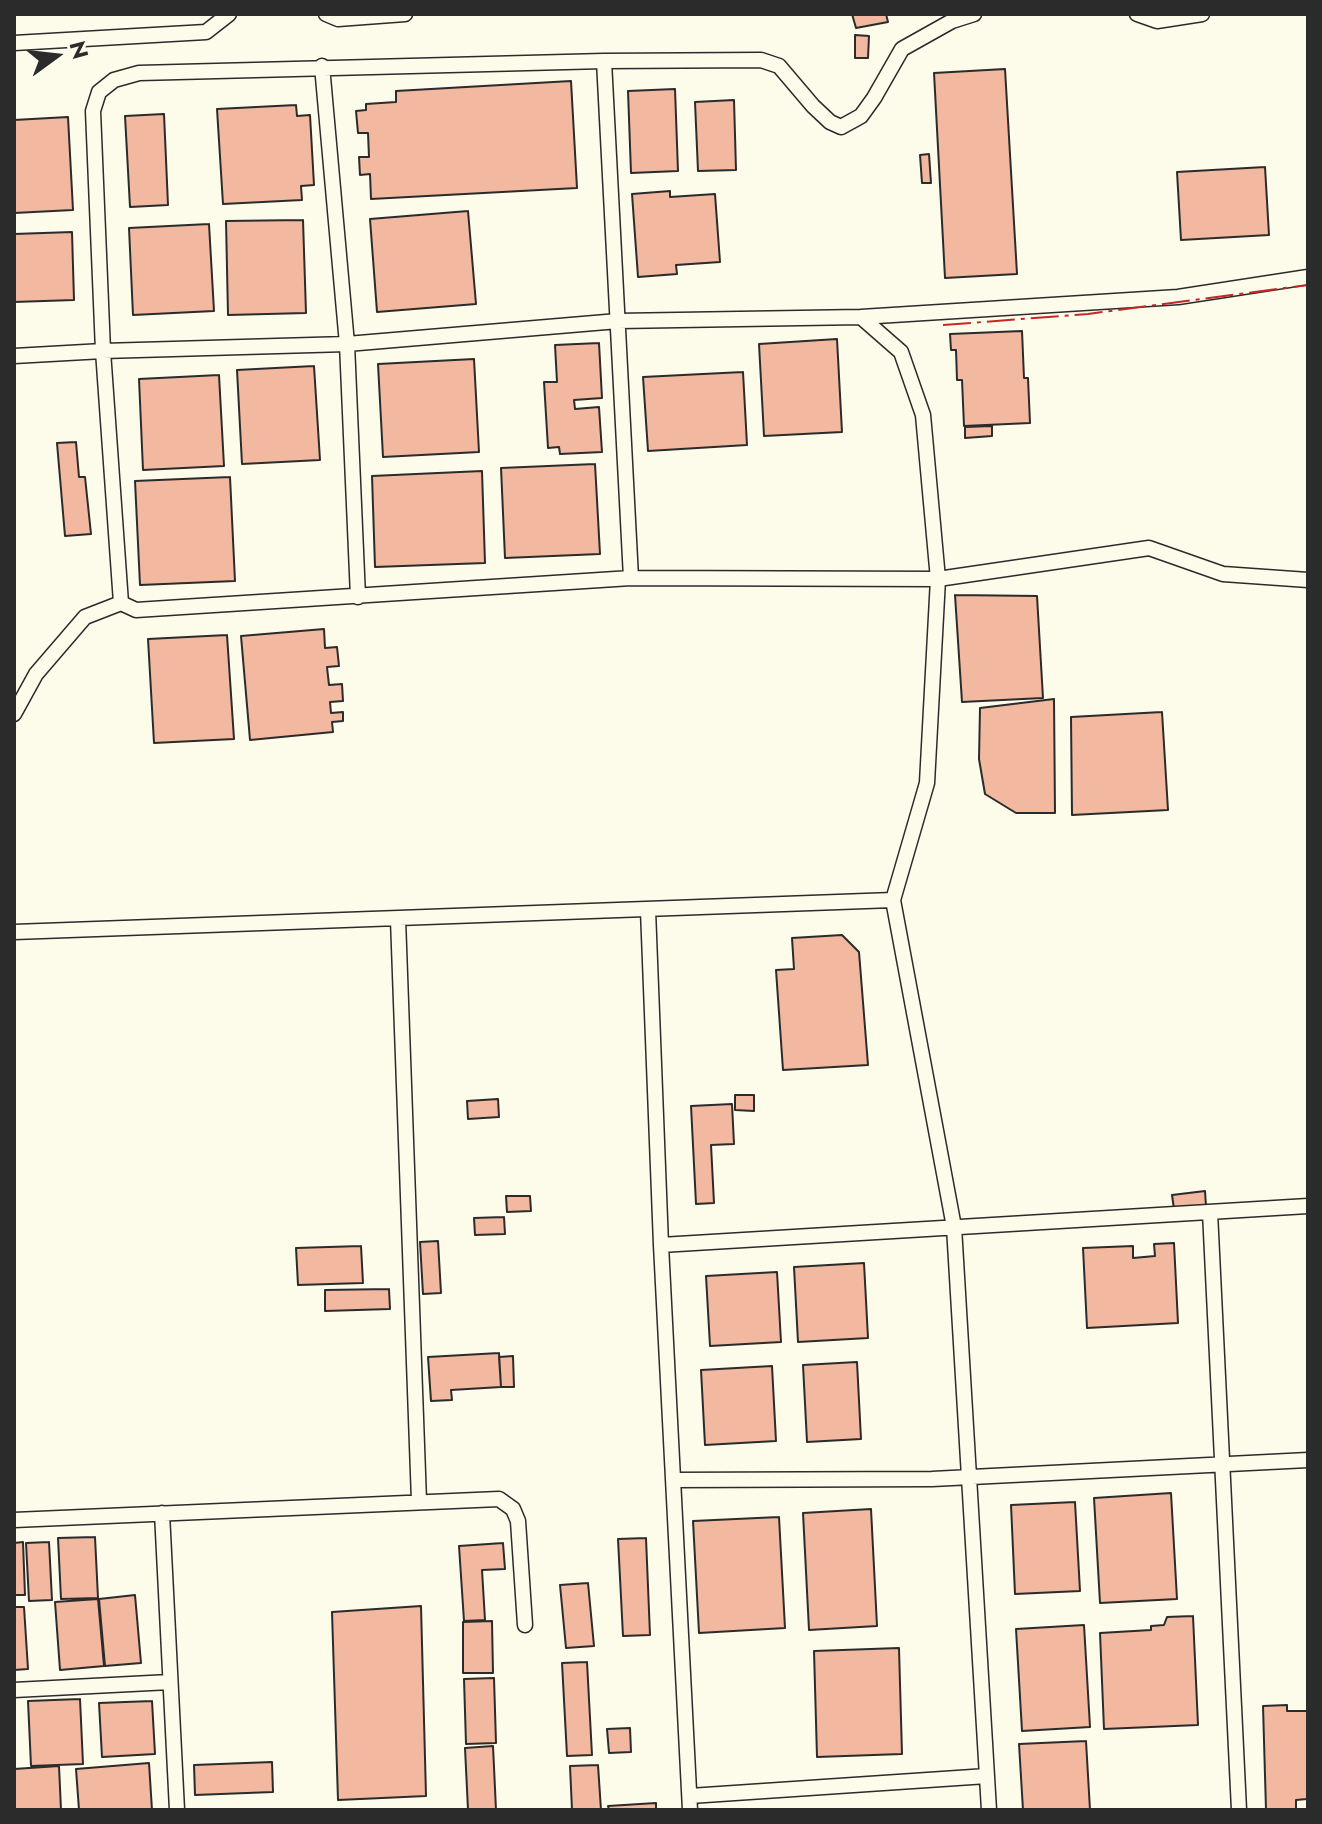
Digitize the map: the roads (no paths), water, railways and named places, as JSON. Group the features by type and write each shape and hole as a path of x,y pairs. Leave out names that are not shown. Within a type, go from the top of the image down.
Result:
{"street":[{"path":"14,43 206,32 229,14"},
{"path":"326,14 338,19 405,14"},
{"path":"121,603 103,351 93,111 99,92 114,80 139,73 322,66 761,60 779,66 813,106 830,122 841,127 861,116 902,49 952,21 974,14"},
{"path":"1137,14 1156,18 1202,14"},
{"path":"604,61 631,578"},
{"path":"322,66 347,344 358,597"},
{"path":"14,356 347,344 618,321 861,317 1178,297 1308,277"},
{"path":"861,317 901,352 923,415 938,579 927,783 893,900 954,1227 989,1810"},
{"path":"14,714 36,674 85,617 121,603 136,610 631,578 938,579 1149,548 1223,574 1308,580"},
{"path":"14,932 893,900"},
{"path":"648,910 661,1245 690,1803 987,1776"},
{"path":"398,919 419,1501"},
{"path":"661,1245 1308,1206"},
{"path":"1210,1212 1239,1810"},
{"path":"674,1480 969,1478 1308,1460"},
{"path":"14,1520 494,1499 513,1509 518,1521 525,1625"},
{"path":"162,1513 177,1810"},
{"path":"14,1690 170,1682"}]}
